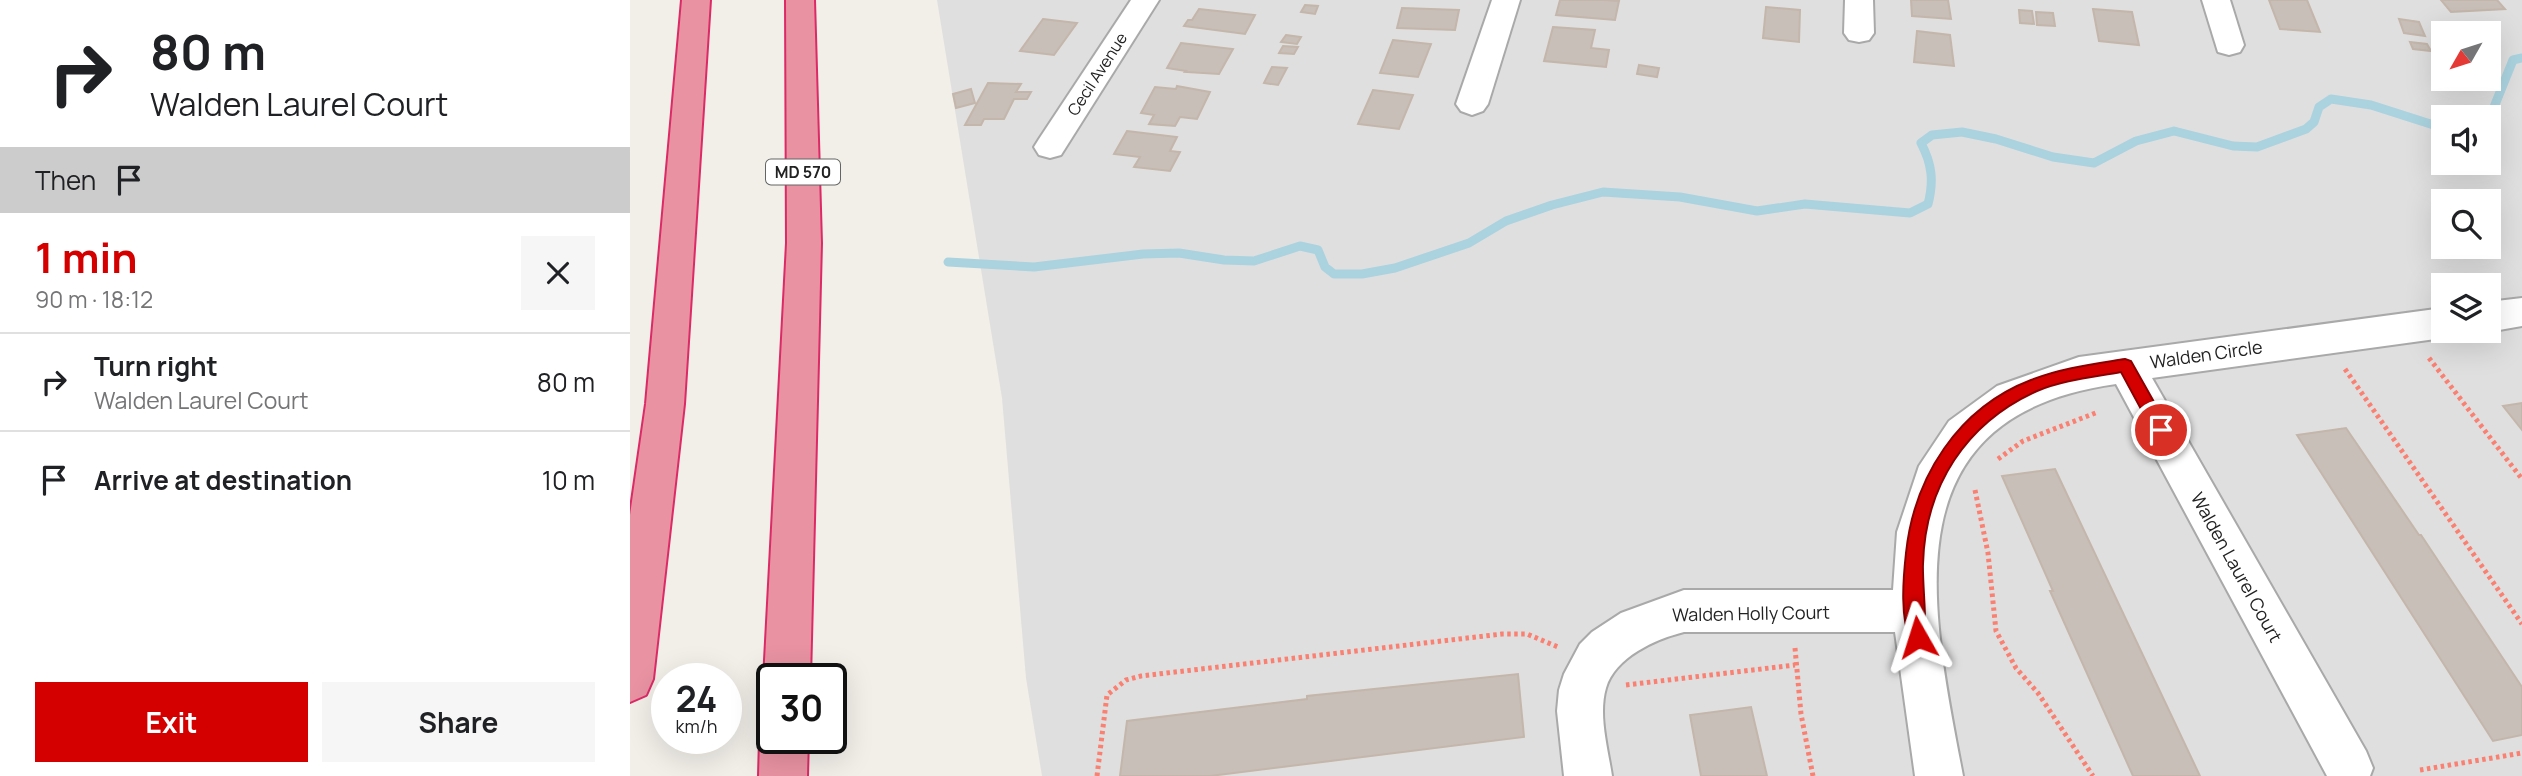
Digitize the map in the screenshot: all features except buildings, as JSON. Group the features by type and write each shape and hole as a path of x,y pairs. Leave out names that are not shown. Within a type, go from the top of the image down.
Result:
{"highway":[{"path":"630,679 665,404 696,0"},
{"name":"MD 570","path":"788,663 804,243 800,0"},
{"path":"783,776 784,754"}],"street":[{"name":"Cecil Avenue","path":"1050,147 1145,0"},
{"path":"1472,104 1506,0"},
{"path":"1859,0 1859,33"},
{"path":"2216,0 2230,45"},
{"path":"2501,315 2522,312"},
{"name":"Walden Circle","path":"1939,776 1914,611 1917,530 1925,498 1949,452 1986,411 2035,385 2079,373 2125,365 2431,340"},
{"name":"Walden Laurel Court","path":"2125,365 2349,768"},
{"name":"Walden Holly Court","path":"1588,776 1581,724 1582,691 1588,672 1607,649 1641,624 1684,611 1914,611"}],"path":[{"path":"2438,343 2522,479"},
{"path":"2344,368 2522,624"},
{"path":"1992,463 2023,441 2098,412"},
{"path":"1975,486 1988,553 1996,631 2015,668 2045,702 2093,776"},
{"path":"1097,776 1107,695 1126,680 1141,676 1502,634 1527,634 1545,640 1565,652"},
{"path":"1795,644 1801,714 1813,776"},
{"path":"1621,686 1795,665"},
{"path":"2420,769 2522,753"}],"shaded area":[{"path":"937,0 2522,0 2522,776 1042,776 1026,678 1002,398"}],"waterway":[{"path":"2495,105 2513,60 2522,58"},
{"path":"948,262 1034,267 1143,254 1179,253 1224,260 1254,261 1300,246 1318,250 1325,267 1334,274 1362,274 1395,268 1469,243 1506,221 1552,205 1603,192 1680,197 1757,211 1805,204 1910,213 1928,204 1931,173 1921,143 1932,135 1962,132 1996,139 2053,157 2094,163 2136,141 2174,131 2233,146 2257,147 2306,129 2314,122 2319,107 2331,99 2371,105 2431,124"}],"route":[{"path":"1918,637 1914,611 1914,563 1917,530 1925,498 1949,452 1986,411 2035,385 2079,373 2125,365 2161,430"}]}
